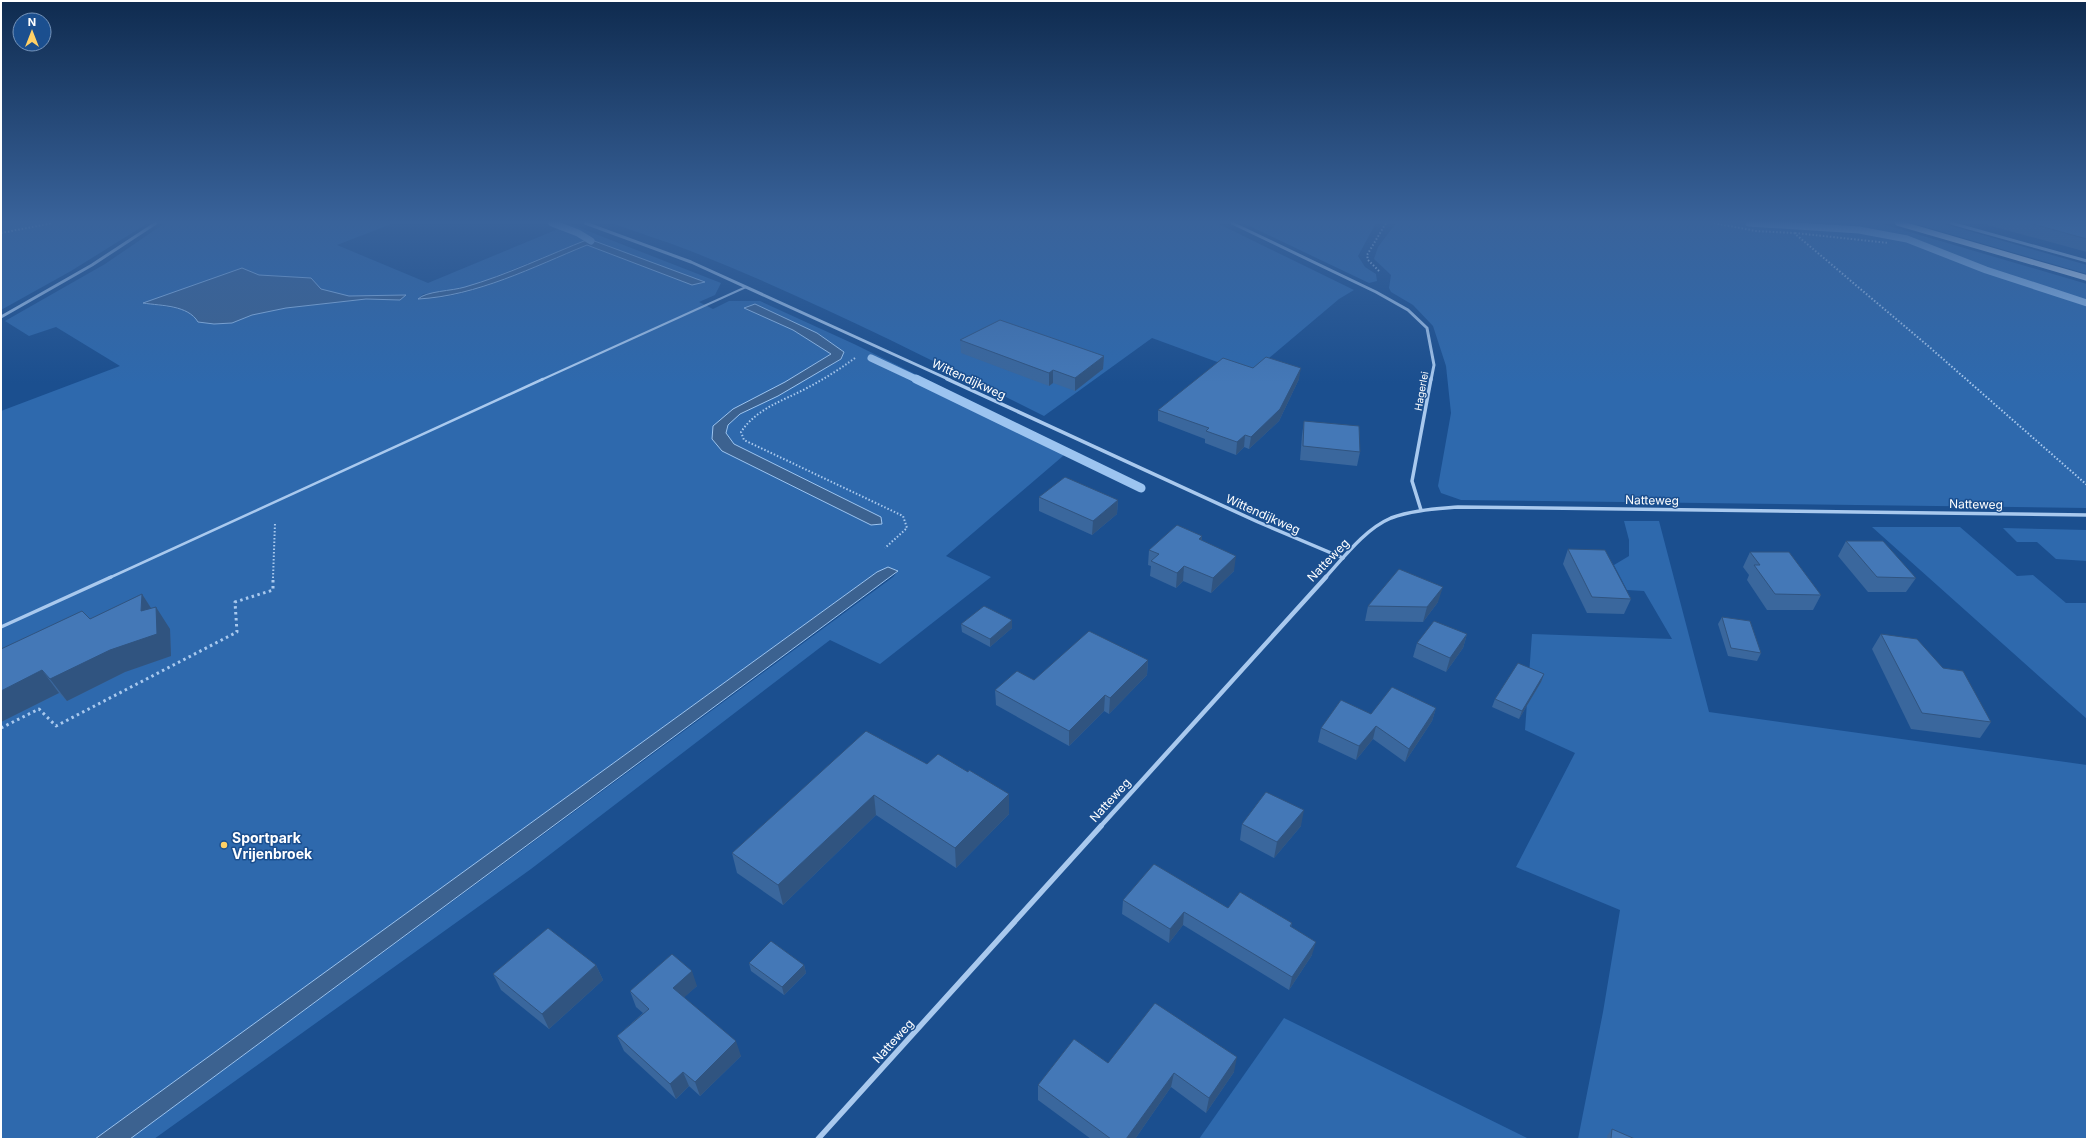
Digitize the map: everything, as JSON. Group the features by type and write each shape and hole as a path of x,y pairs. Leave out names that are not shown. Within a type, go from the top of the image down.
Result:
{"street":[{"path":"1,317 72,276"},
{"name":"Wittendijkweg","path":"724,276 1258,522 1343,558"},
{"name":"Hagerlei","path":"1343,276 1376,292 1408,310 1427,328 1434,365 1412,481 1421,510"},
{"name":"Natteweg","path":"818,1139 1343,558 1382,523 1399,516 1421,510 1458,507 2087,516"}],"lane":[{"path":"1,627 746,286"}],"path":[{"path":"1376,292 1383,276"},
{"path":"1845,276 1927,345 2087,485"},
{"path":"874,346 807,388 754,416 745,424 741,432 744,440 903,516 907,528 885,548"},
{"path":"1,728 39,709 56,726 237,632 235,602 273,590 275,518 265,506"}],"shaded area":[{"path":"1,276 62,276 1,310"},
{"name":"Sportpark Vrijenbroek","path":"84,276 219,276 144,303 186,310 214,324 232,323 252,315 286,308 366,299 400,300 405,295 349,296 321,289 311,278 280,276 412,276 428,283 444,276 496,276 477,284 455,290 423,294 418,299 439,298 460,294 513,276 669,276 692,285 672,276 704,276 721,283 715,295 699,302 713,309 729,301 760,301 854,344 1070,450 946,556 991,577 880,664 830,640 531,869 154,1139 130,1139 893,577 898,571 888,567 877,572 95,1139 1,1139 1,411 120,366 56,327 29,336 5,321"},
{"path":"219,276 311,278 321,289 349,296 406,295 400,300 366,299 286,308 252,315 232,323 214,324 198,322 194,316 181,309 143,303"},
{"path":"511,276 462,292 440,297 418,299 427,294 465,287 496,277"},
{"path":"669,276 689,276 705,282 692,285"},
{"path":"751,276 1326,276 1354,290 1339,299 1250,374 1152,338 1044,416 868,329"},
{"path":"1355,276 1376,276 1377,281 1369,283"},
{"path":"1391,276 2060,276 2087,284 2087,508 1461,500 1441,493 1438,486 1451,413 1446,366 1433,326 1413,305 1391,292 1389,288"},
{"path":"755,304 817,333 844,352 841,359 778,396 740,414 728,425 726,433 734,444 881,517 882,524 871,525 722,451 712,439 713,426 733,409 785,382 831,354 793,330 744,308"},
{"path":"1624,521 1659,521 1709,712 2087,765 2087,1139 1578,1139 1603,1012 1620,910 1516,867 1575,753 1525,730 1532,634 1672,639 1644,591 1627,590 1614,565 1629,556 1629,540"},
{"path":"1872,527 1960,527 2017,576 2033,575 2066,603 2087,603 2087,719"},
{"path":"2003,528 2087,530 2087,561 2056,559 2037,542 2017,542"},
{"path":"888,567 898,571 130,1139 95,1139 877,572"},
{"path":"1284,1018 1529,1139 1199,1139"}],"building":[{"path":"1000,320 1104,356 1075,378 1053,370 1049,373 960,340"},
{"path":"1266,357 1301,368 1280,409 1251,437 1245,435 1237,442 1206,431 1209,428 1158,410 1223,358 1253,368"},
{"path":"1304,421 1359,426 1360,452 1303,446"},
{"path":"1065,477 1118,500 1093,521 1039,497"},
{"path":"1177,525 1202,536 1199,539 1236,556 1213,578 1184,566 1177,573 1151,561 1159,554 1149,550"},
{"path":"1846,541 1883,541 1916,578 1877,577"},
{"path":"1568,549 1605,550 1631,599 1592,597"},
{"path":"1750,552 1789,552 1821,595 1775,594 1754,565 1760,565"},
{"path":"1399,569 1443,587 1427,607 1368,606"},
{"path":"142,594 141,611 156,607 157,634 110,650 50,679 42,670 1,691 1,649 82,611 90,619"},
{"path":"984,606 1012,620 990,639 961,624"},
{"path":"1722,617 1750,621 1761,653 1731,648"},
{"path":"1434,621 1467,634 1450,658 1417,643"},
{"path":"1089,631 1148,660 1110,698 1105,695 1069,731 995,690 1017,671 1034,680"},
{"path":"1881,634 1917,639 1943,668 1963,671 1991,722 1922,713"},
{"path":"1518,663 1544,674 1522,711 1495,699"},
{"path":"1392,687 1436,708 1409,749 1376,726 1359,746 1321,728 1341,700 1371,714"},
{"path":"866,731 927,764 938,754 968,772 969,770 1009,794 955,848 874,795 778,885 732,853"},
{"path":"1266,792 1304,810 1277,842 1242,824"},
{"path":"1154,864 1228,908 1240,892 1292,923 1290,926 1316,942 1292,977 1184,912 1170,929 1123,900"},
{"path":"548,928 596,965 542,1014 493,974"},
{"path":"771,941 804,965 782,987 749,963"},
{"path":"672,954 692,971 673,988 736,1041 695,1082 683,1072 670,1084 617,1036 649,1009 630,991"},
{"path":"1155,1003 1237,1057 1209,1098 1174,1073 1126,1139 1111,1139 1038,1085 1074,1039 1108,1063"},
{"path":"1612,1129 1635,1139 1611,1139"}],"waterway":[{"path":"2005,276 2087,303"},
{"path":"871,358 918,380"},
{"path":"916,379 1141,488"}],"place":[{"name":"Sportpark Vrijenbroek","path":"224,845"}]}
